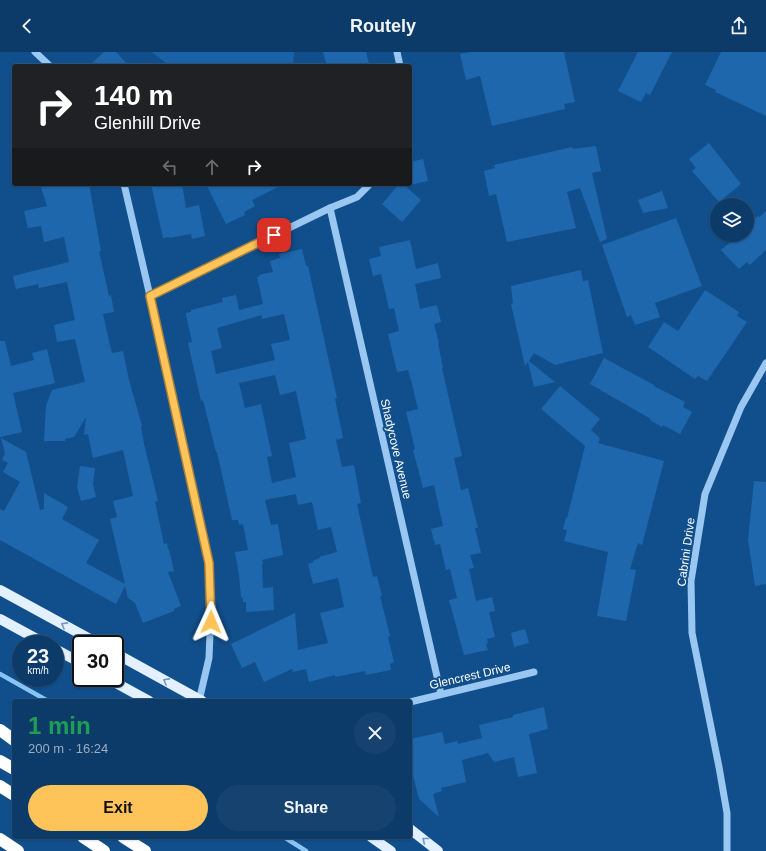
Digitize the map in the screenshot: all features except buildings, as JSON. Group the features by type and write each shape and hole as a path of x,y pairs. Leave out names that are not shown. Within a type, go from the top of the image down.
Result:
{"highway":[{"path":"0,730 12,739"},
{"path":"0,761 12,768"},
{"path":"0,786 12,794"},
{"path":"86,839 104,851"},
{"path":"126,839 145,851"},
{"path":"0,840 18,851"}],"main road":[{"path":"0,590 82,635"},
{"path":"0,619 29,635"},
{"path":"124,658 197,699"},
{"path":"124,687 145,699"},
{"path":"412,831 438,851"},
{"path":"374,839 392,851"}],"street":[{"path":"35,52 48,64"},
{"path":"397,52 400,64"},
{"path":"124,186 209,563 211,609 209,658 201,699"},
{"path":"150,296 330,208 357,197 368,186"},
{"name":"Shadycove Avenue","path":"330,208 441,694"},
{"name":"Cabrini Drive","path":"727,851 726,806 692,632 691,581 705,494 741,406 766,363"},
{"name":"Glencrest Drive","path":"412,701 534,672"}],"shaded area":[{"path":"152,52 294,52 293,64 167,64"}],"waterway":[{"path":"0,674 44,699"},
{"path":"287,839 306,851"}],"route":[{"path":"211,622 209,563 150,296 274,235"}]}
